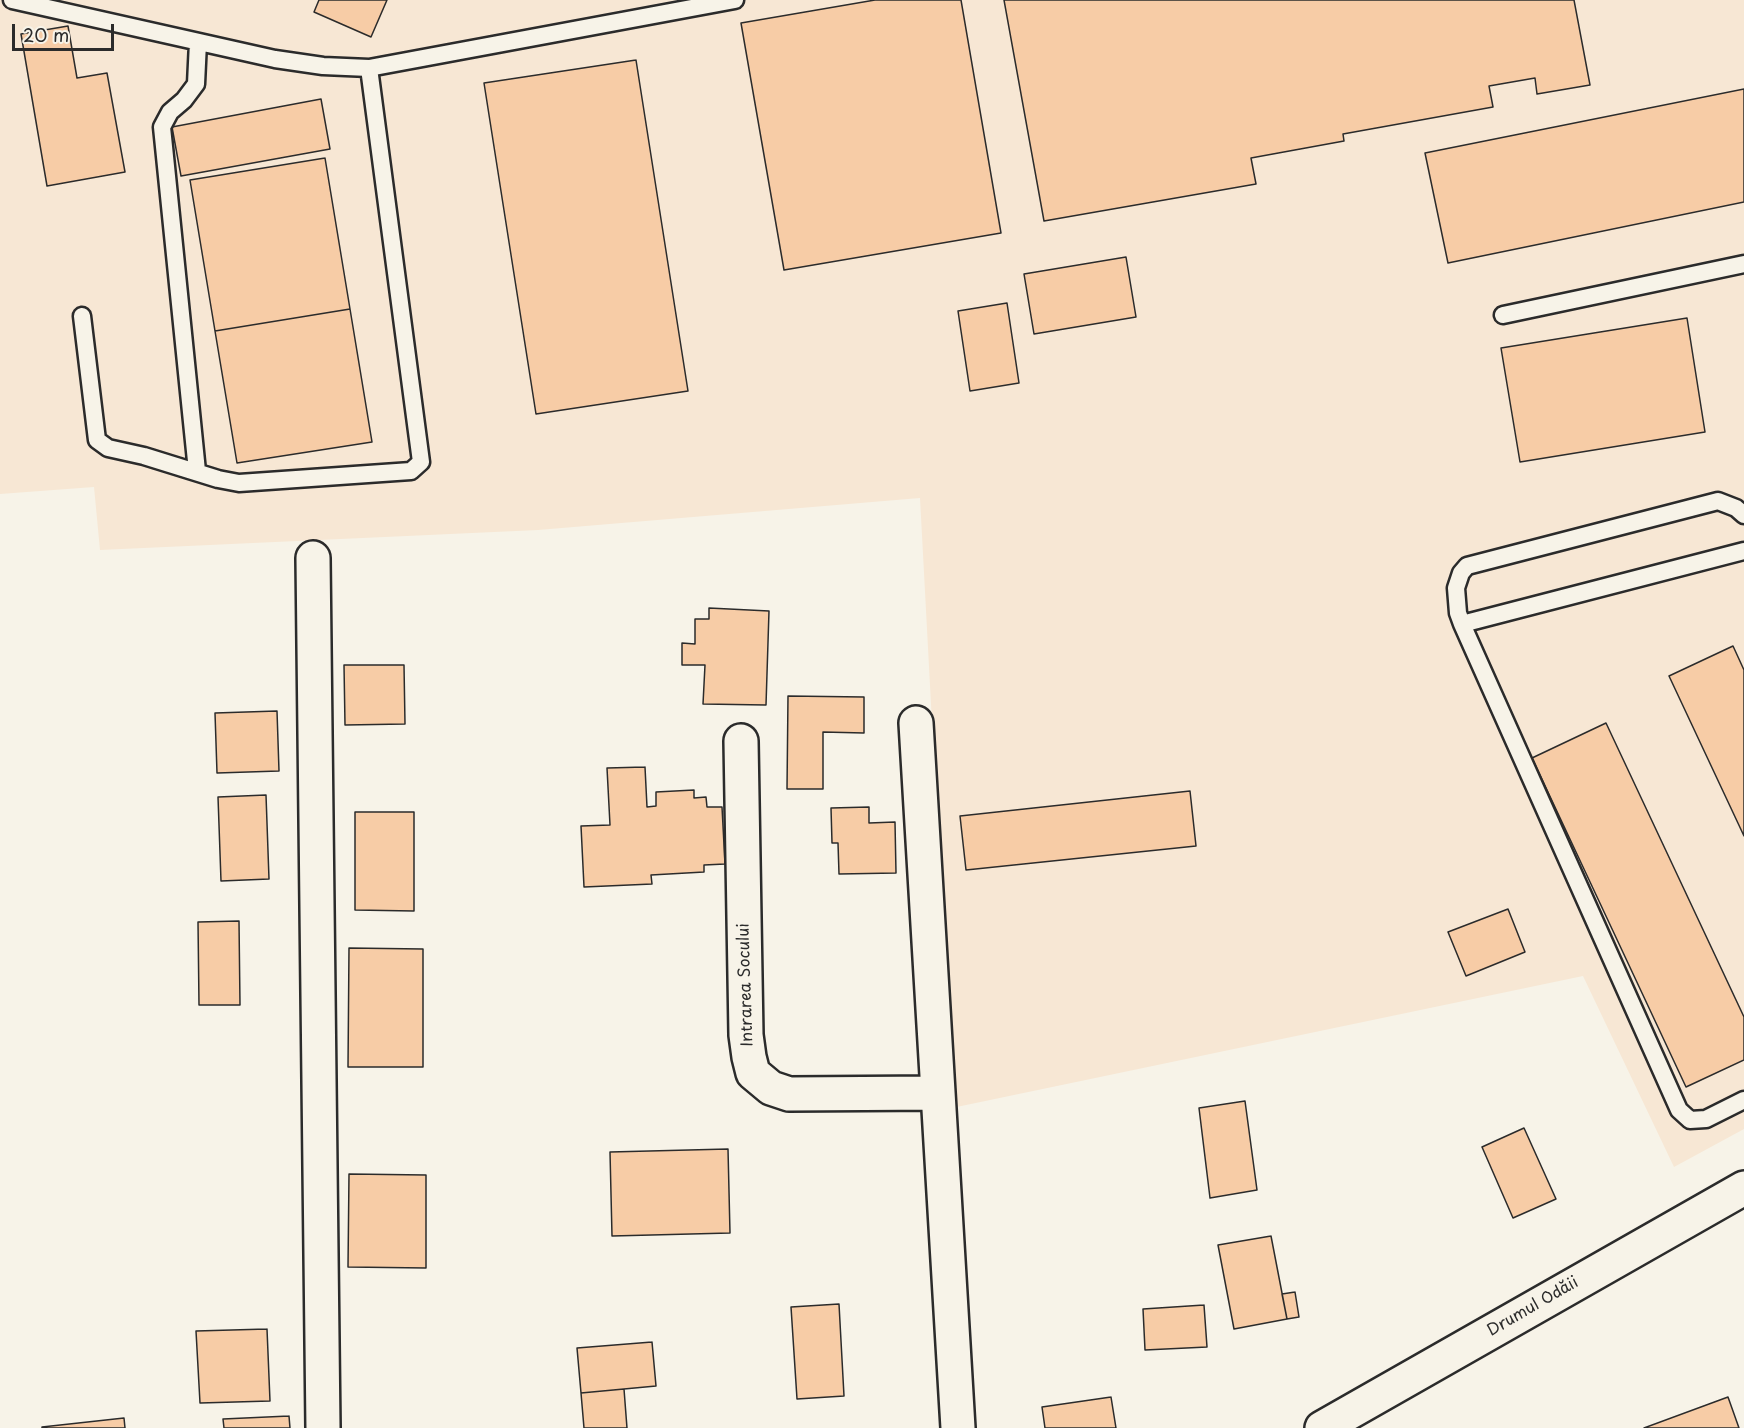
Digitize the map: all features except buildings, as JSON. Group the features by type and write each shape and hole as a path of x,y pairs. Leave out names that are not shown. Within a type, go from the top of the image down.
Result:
{"street":[{"path":"313,558 323,1428"},
{"path":"916,723 958,1428"},
{"name":"Intrarea Socului","path":"741,741 746,1035 753,1073 771,1088 789,1094 938,1094"},
{"name":"Drumul Odăii","path":"1340,1423 1744,1188"}],"lane":[{"path":"12,0 275,59 323,66 369,68 735,0"},
{"path":"197,471 162,127 170,112 184,100 196,84 198,42"},
{"path":"82,316 97,440 108,448 239,483 411,471 420,462 369,68"},
{"path":"1503,315 1744,264"},
{"path":"1744,515 1736,508 1718,501 1467,566 1461,573 1456,588 1458,613 1462,624 1679,1110 1690,1120 1706,1119 1744,1100"},
{"path":"1462,624 1744,551"}],"shaded area":[{"path":"0,0 1744,0 1744,1129 1674,1167 1583,976 947,1109 935,779 920,498 538,530 100,550 94,487 0,494"}]}
